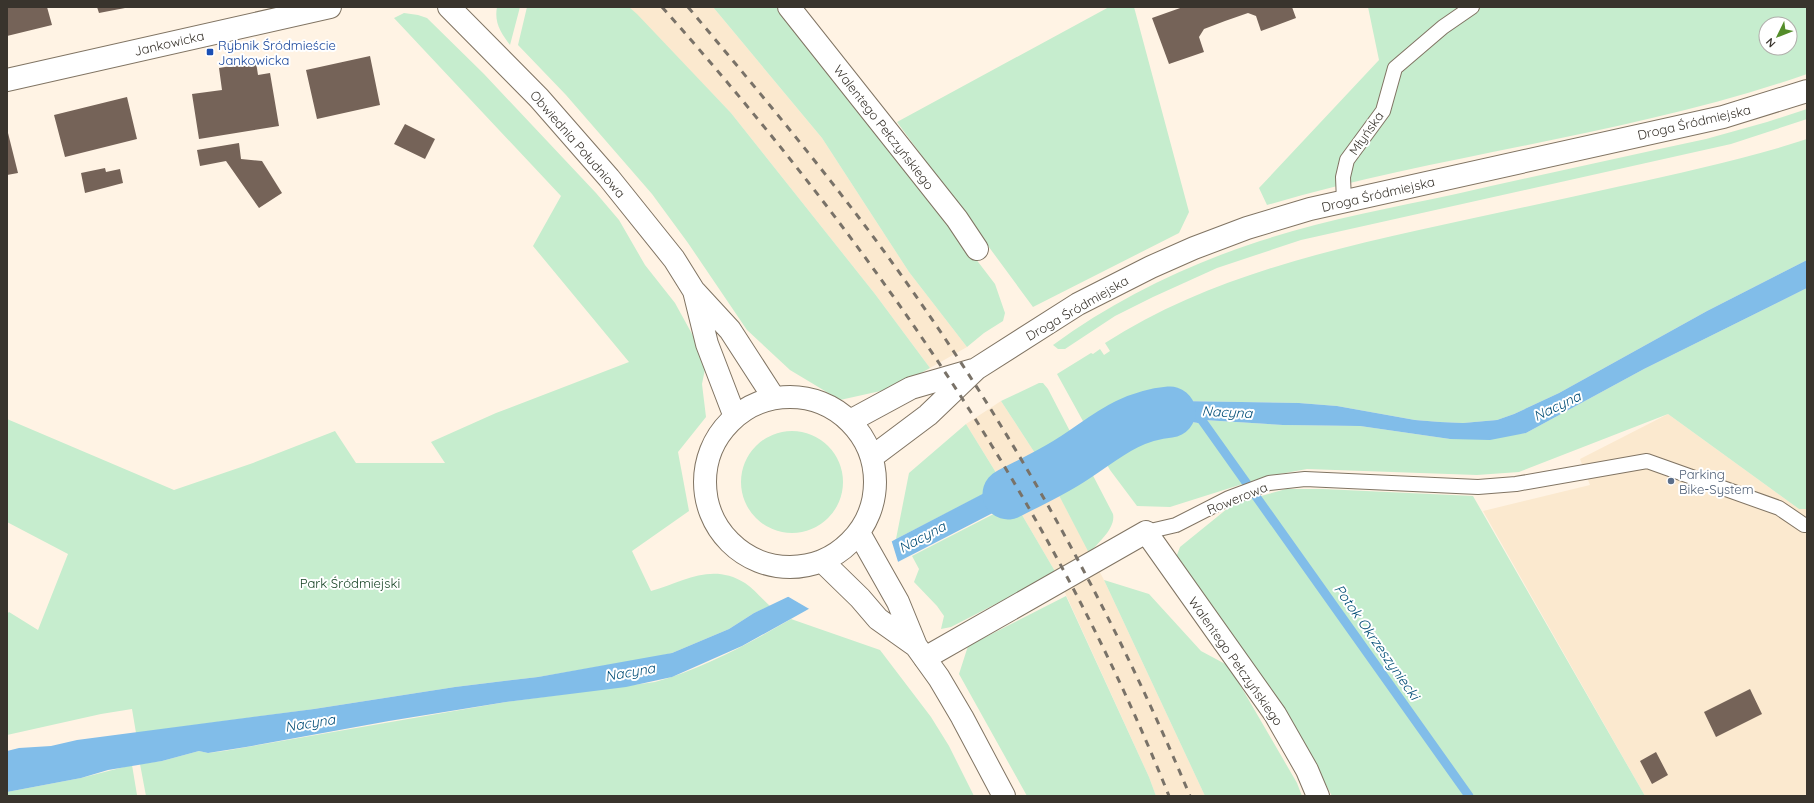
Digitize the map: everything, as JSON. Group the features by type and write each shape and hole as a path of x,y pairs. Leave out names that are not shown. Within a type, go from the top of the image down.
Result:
{"main road":[{"name":"Jankowicka","path":"7,80 330,7"},
{"name":"Obwiednia Południowa","path":"449,7 539,98 604,172 674,258 694,291 730,330 774,398"},
{"name":"Walentego Pełczyńskiego","path":"789,7 957,219 977,249"},
{"name":"Droga Śródmiejska","path":"872,457 928,415 976,369 1078,304 1151,267 1194,248 1247,228 1344,201 1723,117 1807,90"},
{"name":"Obwiednia Południowa","path":"694,291 707,344 735,416"},
{"name":"Droga Śródmiejska","path":"850,421 911,388 976,369"},
{"path":"794,397 815,400 839,412 850,421 863,438 872,457 875,473 873,504 859,533 842,549 822,561 793,567 764,563 738,549 727,539 718,526 710,511 706,494 705,477 708,460 714,444 723,429 735,416 754,405 774,398 794,397"},
{"name":"Walentego Pełczyńskiego","path":"1146,532 1275,714 1307,770 1318,796"},
{"name":"Rowerowa","path":"920,652 1146,532"},
{"path":"859,533 898,602 920,652 962,717 1004,796"},
{"path":"822,561 844,581 878,619 920,652"}],"lane":[{"name":"Młyńska","path":"1344,201 1343,177 1347,160 1383,111 1395,68 1411,52 1443,26 1472,7"},
{"name":"Rowerowa","path":"1146,532 1176,525 1229,498 1270,483 1305,478 1478,487 1516,484 1647,461 1779,508 1804,525 1807,525"}],"shaded area":[{"path":"629,7 713,7 822,138 909,272 967,347 930,368 875,294 731,113"},
{"path":"1001,401 1042,464 1003,484 966,424"},
{"path":"1668,414 1799,509 1807,509 1807,796 1645,796 1483,511 1590,485 1580,459"},
{"path":"1053,484 1104,580 1205,796 1156,796 1149,777 1056,573 1015,503"}],"green space":[{"path":"497,7 520,7 510,45 497,23"},
{"path":"527,7 629,7 637,14 731,113 875,294 930,368 894,388 840,400 790,370 747,330 688,243 652,194 566,95 518,45"},
{"path":"713,7 778,7 818,53 995,284 1005,313 1003,321 984,333 967,347 909,272 822,138"},
{"path":"1109,7 1134,7 1189,212 1179,233 1033,307 897,122"},
{"path":"1368,7 1807,7 1807,74 1741,95 1674,113 1606,129 1402,171 1267,205 1259,188 1379,60"},
{"name":"Park Śródmiejski","path":"404,13 427,18 484,74 596,193 619,220 645,265 675,303 697,343 706,364 702,384 706,417 678,452 689,511 632,551 651,591 698,576 721,574 733,577 745,583 770,606 754,613 729,629 672,653 538,677 455,687 314,709 136,733 132,709 101,714 7,735 7,614 9,612 38,630 68,554 7,522 7,419 174,490 253,463 335,431 356,463 445,463 431,442 496,413 629,362 533,246 561,196 394,18"},
{"path":"1807,109 1807,119 1731,144 1301,240 1217,268 1153,297 1115,316 1065,349 1058,349 1053,345 1077,328 1152,285 1232,250 1260,241 1357,215 1706,139"},
{"path":"1807,139 1807,260 1707,311 1559,393 1514,414 1497,420 1463,423 1415,420 1337,406 1299,403 1179,401 1155,403 1134,409 1098,426 1110,446 1132,434 1154,425 1178,421 1202,424 1203,420 1283,425 1360,426 1450,439 1471,439 1526,433 1644,369 1807,288 1807,509 1799,509 1668,414 1519,472 1477,475 1307,469 1268,476 1170,507 1137,506 1110,470 1057,374 1100,349 1104,355 1110,351 1105,343 1141,322 1179,303 1218,287 1297,260 1378,239 1738,159"},
{"path":"1039,383 1043,383 1048,389 1113,514 1112,525 1109,530 1089,553 1053,484 1076,470 1065,451 1042,464 1001,401"},
{"path":"966,424 1003,484 896,539 909,473"},
{"path":"792,431 811,435 828,446 839,463 843,482 839,501 828,518 811,529 792,533 773,529 756,518 745,501 741,482 745,463 756,446 773,435"},
{"path":"1286,489 1323,489 1473,496 1645,796 1332,796 1283,706 1175,560 1180,547 1233,504"},
{"path":"1015,503 1056,573 951,627 941,629 944,616 937,606 914,582 919,569 912,556"},
{"path":"1104,580 1149,594 1201,651 1229,666 1297,783 1302,796 1205,796"},
{"path":"1066,596 1149,777 1156,796 1027,796 959,674 968,646"},
{"path":"791,619 880,650 931,717 949,746 974,796 146,796 140,764 162,761 199,751 208,753 224,751 506,702 655,682 708,663"},
{"path":"132,765 137,795 135,796 7,796 7,792 81,778"}],"water":[{"path":"1807,260 1807,288 1644,369 1526,433 1490,440 1450,439 1360,426 1283,425 1204,420 1202,424 1178,421 1154,425 1132,434 1110,446 1098,426 1134,409 1155,403 1179,401 1299,403 1337,406 1415,420 1440,422 1463,423 1497,420 1514,414 1559,393 1707,311"},
{"path":"1065,451 1076,470 832,596 742,646 672,677 626,687 506,702 208,753 199,751 162,761 108,770 81,778 7,792 7,751 19,748 51,746 77,740 314,709 455,687 538,677 672,653 729,629 754,613 821,581 896,539"}],"pier":[{"path":"1041,463 1054,486 1016,505 1002,483"},
{"path":"891,539 899,565 811,610 787,596"}],"building":[{"path":"7,7 47,7 52,25 7,36"},
{"path":"97,7 125,7 125,8 99,13"},
{"path":"1183,7 1292,7 1296,18 1261,31 1256,16 1248,13 1225,21 1204,29 1199,37 1204,52 1169,64 1152,18"},
{"path":"370,56 380,105 317,119 306,70"},
{"path":"256,62 258,75 270,73 279,126 199,139 192,94 222,90 219,68"},
{"path":"127,97 137,139 65,157 54,115"},
{"path":"405,124 435,139 425,159 394,144"},
{"path":"7,129 18,173 7,175"},
{"path":"239,143 241,159 262,161 282,193 259,208 226,161 200,166 197,150"},
{"path":"105,168 106,172 120,169 123,183 85,193 81,173"},
{"path":"1750,689 1762,714 1716,737 1704,712"},
{"path":"1656,752 1668,775 1652,784 1640,761"}],"waterway":[{"name":"Nacyna","path":"1008,494 1048,474 1128,423 1155,414 1170,412"},
{"name":"Potok Okrzeszyniecki","path":"1196,412 1469,796"}],"railway":[{"path":"662,7 739,96 813,188 883,283 950,380 1012,480 1070,582 1122,688 1169,796"},
{"path":"688,7 811,156 871,233 927,312 1002,427 1071,547 1103,608 1134,670 1190,796"}],"place":[{"name":"Rybnik Śródmieście Jankowicka","path":"210,52"},
{"name":"Parking Bike-System","path":"1671,481"}]}
